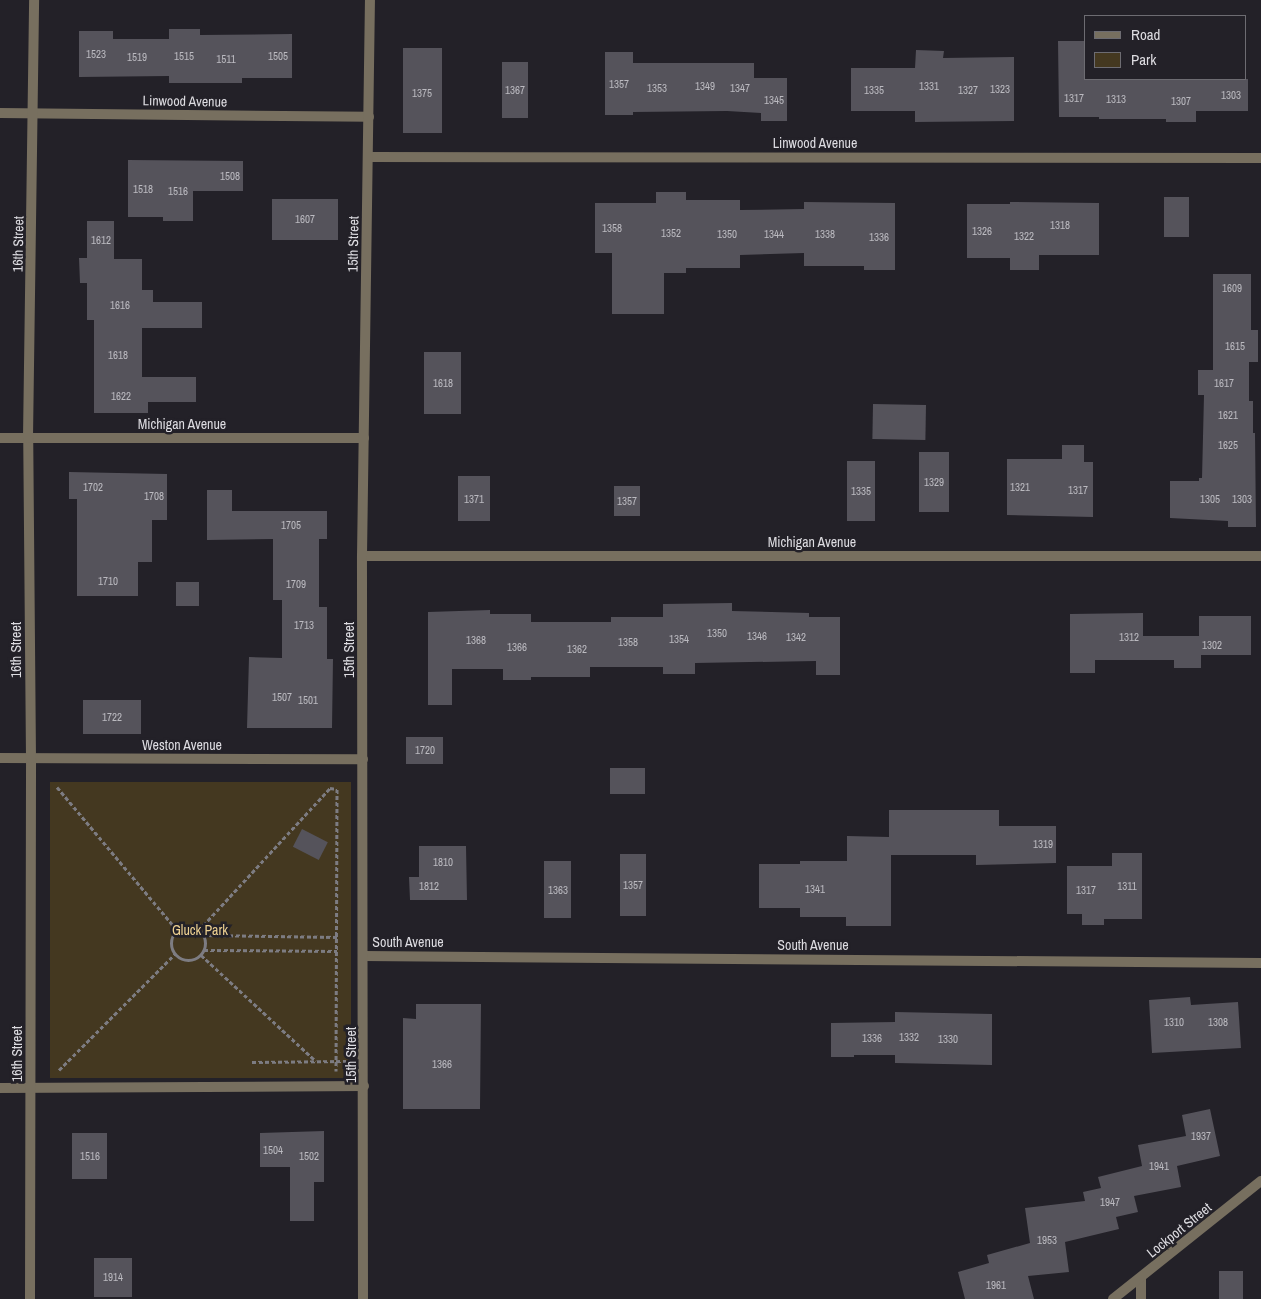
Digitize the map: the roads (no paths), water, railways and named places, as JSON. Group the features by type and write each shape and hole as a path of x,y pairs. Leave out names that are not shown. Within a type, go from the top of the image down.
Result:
{"street":[{"name":"16th Street","path":"30,1299 31,758 28,438 34,113 34,0"},
{"name":"15th Street","path":"364,1299 362,556 370,0"},
{"name":"Linwood Avenue","path":"0,113 369,117"},
{"name":"Linwood Avenue","path":"369,157 1261,158"},
{"name":"Michigan Avenue","path":"0,438 364,438"},
{"name":"Michigan Avenue","path":"362,556 1261,556"},
{"name":"Weston Avenue","path":"0,758 363,759"},
{"name":"South Avenue","path":"364,956 1261,963"},
{"path":"0,1088 364,1086"},
{"name":"Lockport Street","path":"1114,1299 1261,1181"},
{"path":"1141,1278 1141,1299"}],"park label":[{"name":"Gluck Park","path":"200,930"}]}
